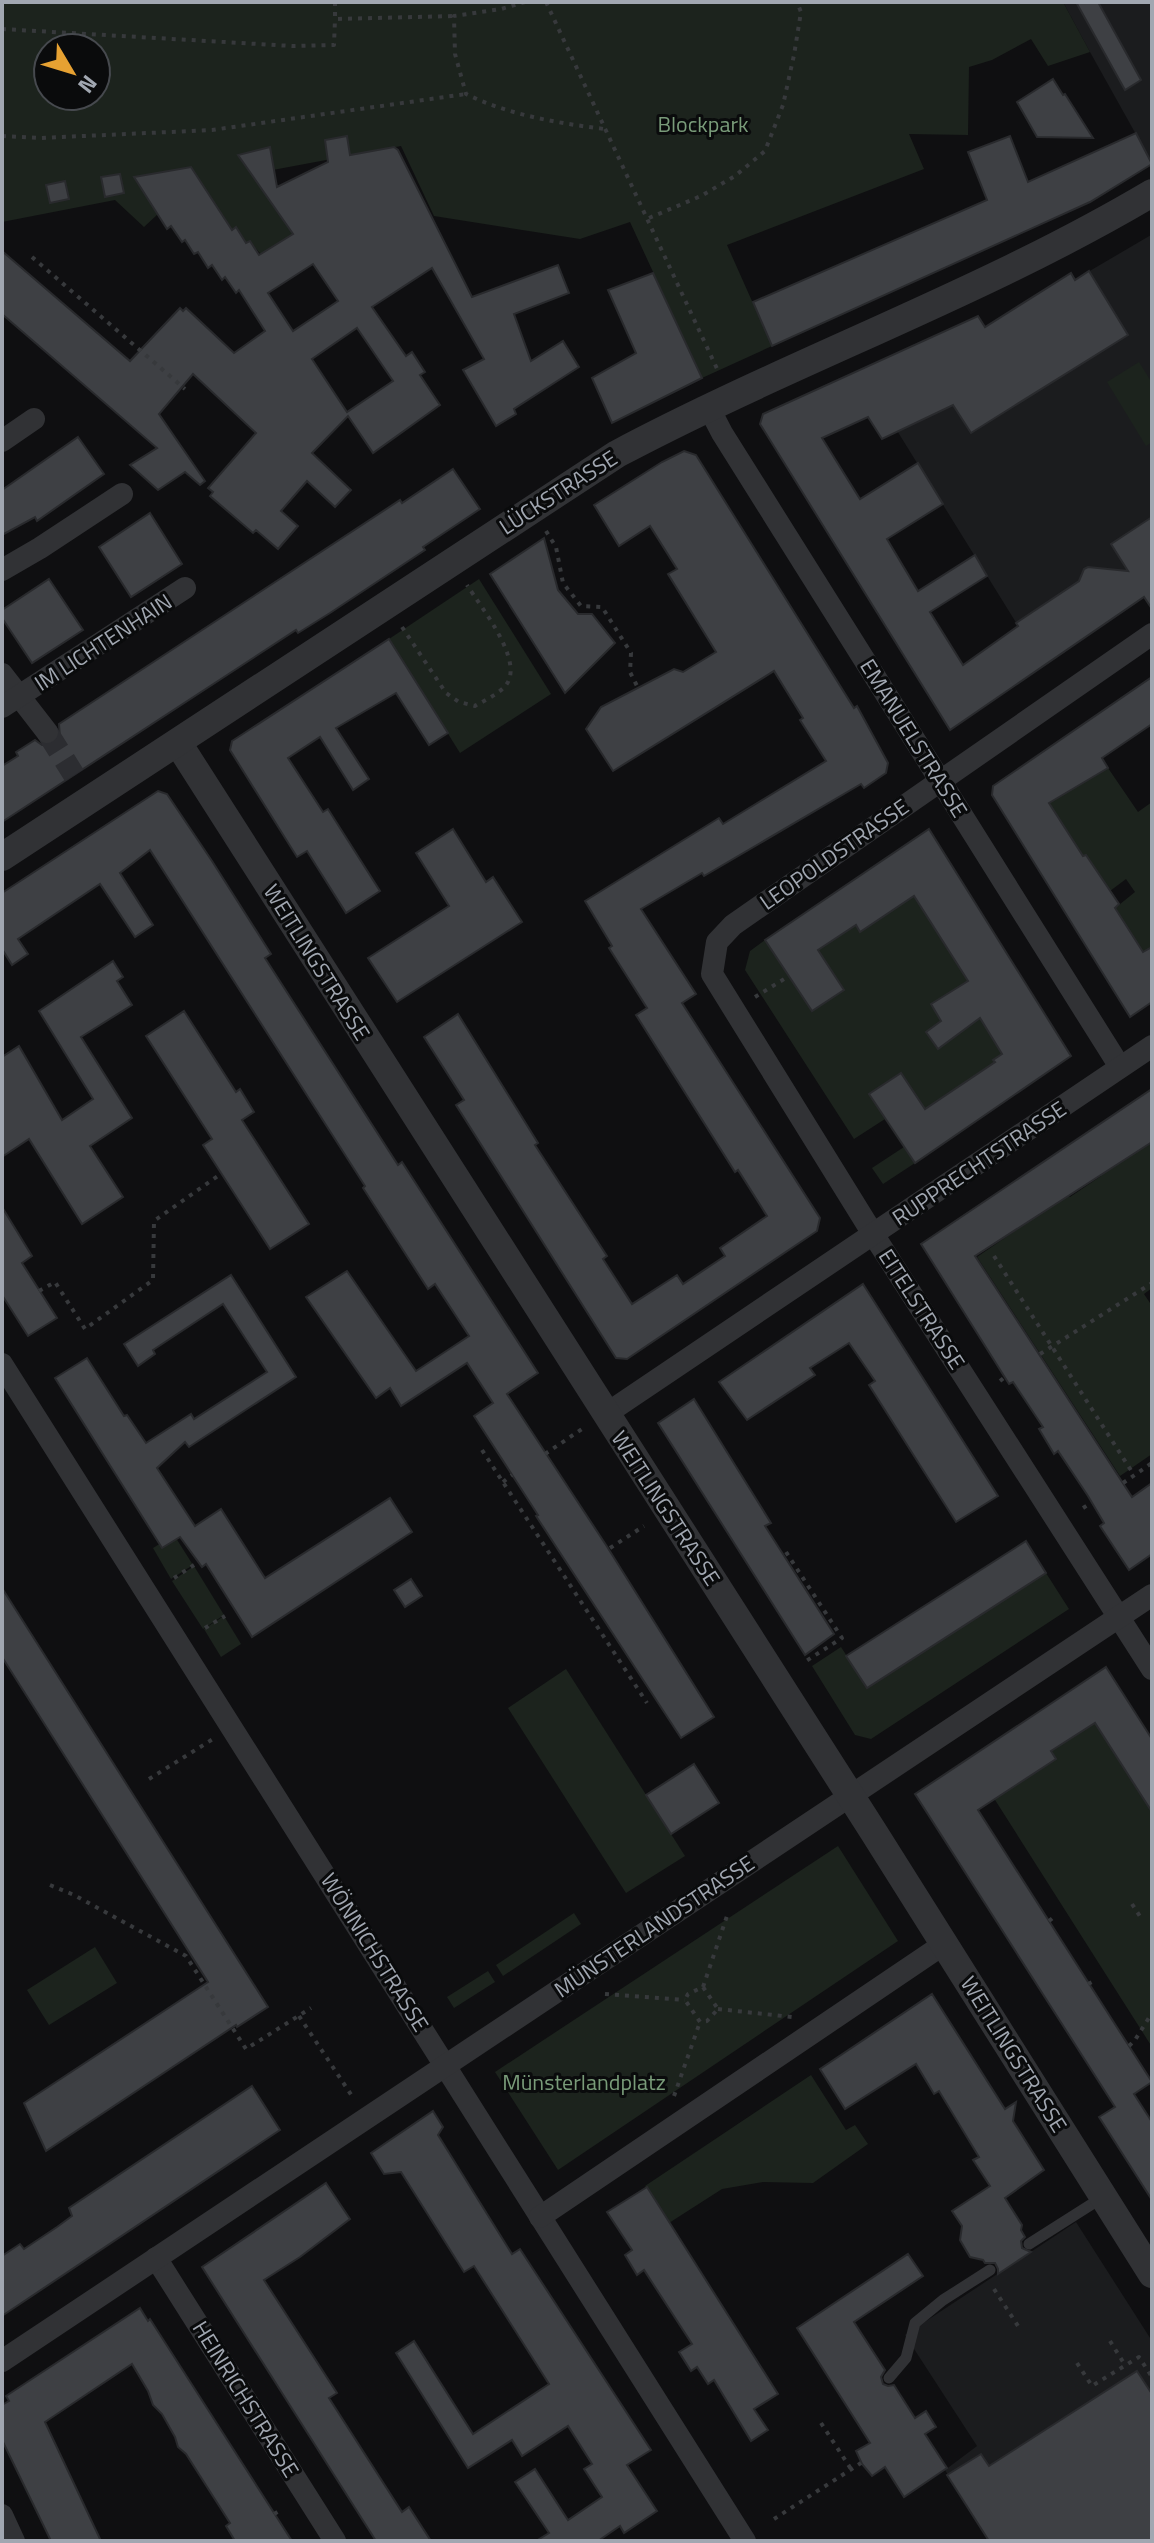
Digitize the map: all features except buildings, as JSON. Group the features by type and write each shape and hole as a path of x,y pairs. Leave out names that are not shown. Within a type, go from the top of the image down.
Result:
{"street":[{"name":"LÜCKSTRASSE","path":"2,857 617,454 1085,233 1152,193"},
{"name":"EMANUELSTRASSE","path":"709,408 1120,1067"},
{"path":"2,441 34,419"},
{"path":"2,570 122,494"},
{"name":"IM LICHTENHAIN","path":"11,701 185,588"},
{"name":"LEOPOLDSTRASSE","path":"717,942 733,925 1152,634"},
{"name":"IM LICHTENHAIN","path":"2,674 11,701 47,732"},
{"name":"WEITLINGSTRASSE","path":"178,743 1152,2274"},
{"name":"EITELSTRASSE","path":"717,942 712,974 873,1234 1152,1669"},
{"name":"RUPPRECHTSTRASSE","path":"606,1414 1152,1046"},
{"name":"WÖNNICHSTRASSE","path":"2,1364 745,2541"},
{"name":"MÜNSTERLANDSTRASSE","path":"2,2361 1152,1595"},
{"path":"540,2217 944,1944"},
{"name":"HEINRICHSTRASSE","path":"156,2258 335,2541"},
{"path":"2,2515 14,2541"}],"lane":[{"path":"1029,2244 1103,2196"},
{"path":"889,2378 906,2358 915,2323 943,2300 990,2270"}],"path":[{"path":"2,29 292,46 334,45 335,2"},
{"path":"335,19 454,16 525,2"},
{"path":"546,2 719,374"},
{"path":"648,218 701,196 735,176 765,151 783,105 794,55 801,12 797,2"},
{"path":"454,16 455,54 466,94"},
{"path":"2,136 41,138 212,130 466,94 491,106 604,129"},
{"path":"32,257 185,389"},
{"path":"545,530 556,547 563,583 581,606 602,607 631,653 630,672 638,688"},
{"path":"400,625 446,693 459,702 475,706 494,695 507,684 512,668 507,651 465,583"},
{"path":"755,997 789,976"},
{"path":"39,1291 55,1282 85,1329 153,1280 154,1221 222,1173"},
{"path":"994,1256 1134,1475"},
{"path":"1040,1354 1152,1283"},
{"path":"1000,1381 1005,1377"},
{"path":"545,1454 582,1429"},
{"path":"482,1450 647,1703"},
{"path":"1123,1483 1152,1463"},
{"path":"503,1482 512,1475"},
{"path":"1083,1508 1091,1503"},
{"path":"610,1548 644,1526"},
{"path":"786,1552 842,1638 803,1663"},
{"path":"174,1578 194,1565"},
{"path":"565,1577 573,1573"},
{"path":"205,1628 225,1616"},
{"path":"149,1779 232,1727"},
{"path":"50,1885 186,1956 246,2049 311,2008"},
{"path":"1132,1904 1141,1918"},
{"path":"685,2000 688,1994 703,1987 728,1913"},
{"path":"1049,1921 1055,1916"},
{"path":"1088,1984 1096,1980"},
{"path":"703,1987 718,2009 792,2017"},
{"path":"605,1994 685,2000"},
{"path":"685,2000 700,2022"},
{"path":"700,2022 707,2021 718,2009"},
{"path":"1129,2046 1152,2013"},
{"path":"299,2016 366,2118"},
{"path":"674,2096 700,2022"},
{"path":"996,2292 1018,2326"},
{"path":"1110,2341 1125,2365"},
{"path":"1077,2363 1092,2386 1139,2357 1152,2377"},
{"path":"821,2423 851,2469"},
{"path":"774,2519 861,2463"},
{"path":"274,2514 281,2510"}],"shaded area":[{"path":"1063,2 1152,2 1152,163 1090,52"},
{"path":"1151,235 1152,592 1043,666 860,371 978,316 985,327 1071,273 1076,279"},
{"path":"1076,2222 1152,2341 1152,2541 989,2541 945,2470 977,2446 905,2335"}],"green space":[{"name":"Blockpark","path":"2,2 1063,2 1090,52 1048,66 1031,39 992,60 969,67 968,135 909,134 924,169 727,245 772,346 702,378 630,222 580,239 434,216 401,146 252,174 313,264 287,281 250,241 246,243 236,228 232,230 223,215 158,214 144,227 115,200 2,222"},
{"path":"1139,362 1152,383 1152,442 1146,446 1107,382"},
{"path":"479,579 551,694 460,753 389,639"},
{"path":"1108,768 1138,812 1152,802 1152,947 1143,952 1114,909 1135,892 1126,879 1110,891 1048,803"},
{"path":"915,890 975,993 1002,1054 993,1060 995,1062 925,1109 900,1073 869,1094 885,1119 854,1139 745,970 750,951 765,940 818,950 856,925 861,932"},
{"path":"1152,1142 1152,1288 1144,1294 1152,1306 1152,1454 1120,1476 977,1257 1067,1195 1070,1197 1101,1176 1099,1172 1122,1162"},
{"path":"904,1147 915,1163 883,1184 872,1168"},
{"path":"174,1535 193,1565 171,1579 153,1548"},
{"path":"194,1566 224,1615 203,1629 172,1581"},
{"path":"1046,1573 1069,1609 871,1739 855,1735 812,1666 841,1647 867,1687"},
{"path":"224,1616 241,1644 221,1657 204,1629"},
{"path":"566,1669 685,1856 626,1893 508,1708"},
{"path":"1095,1723 1152,1812 1152,2047 990,1792 1004,1793 1055,1760 1051,1751"},
{"name":"Münsterlandplatz","path":"838,1846 898,1941 558,2170 495,2072"},
{"path":"574,1913 581,1924 503,1976 496,1965"},
{"path":"95,1947 117,1983 49,2025 27,1990"},
{"path":"488,1971 495,1982 454,2008 447,1997"},
{"path":"811,2075 846,2130 855,2125 868,2144 813,2183 763,2182 722,2189 669,2223 645,2186"}],"tunnel":[{"path":"47,732 74,775"}]}
